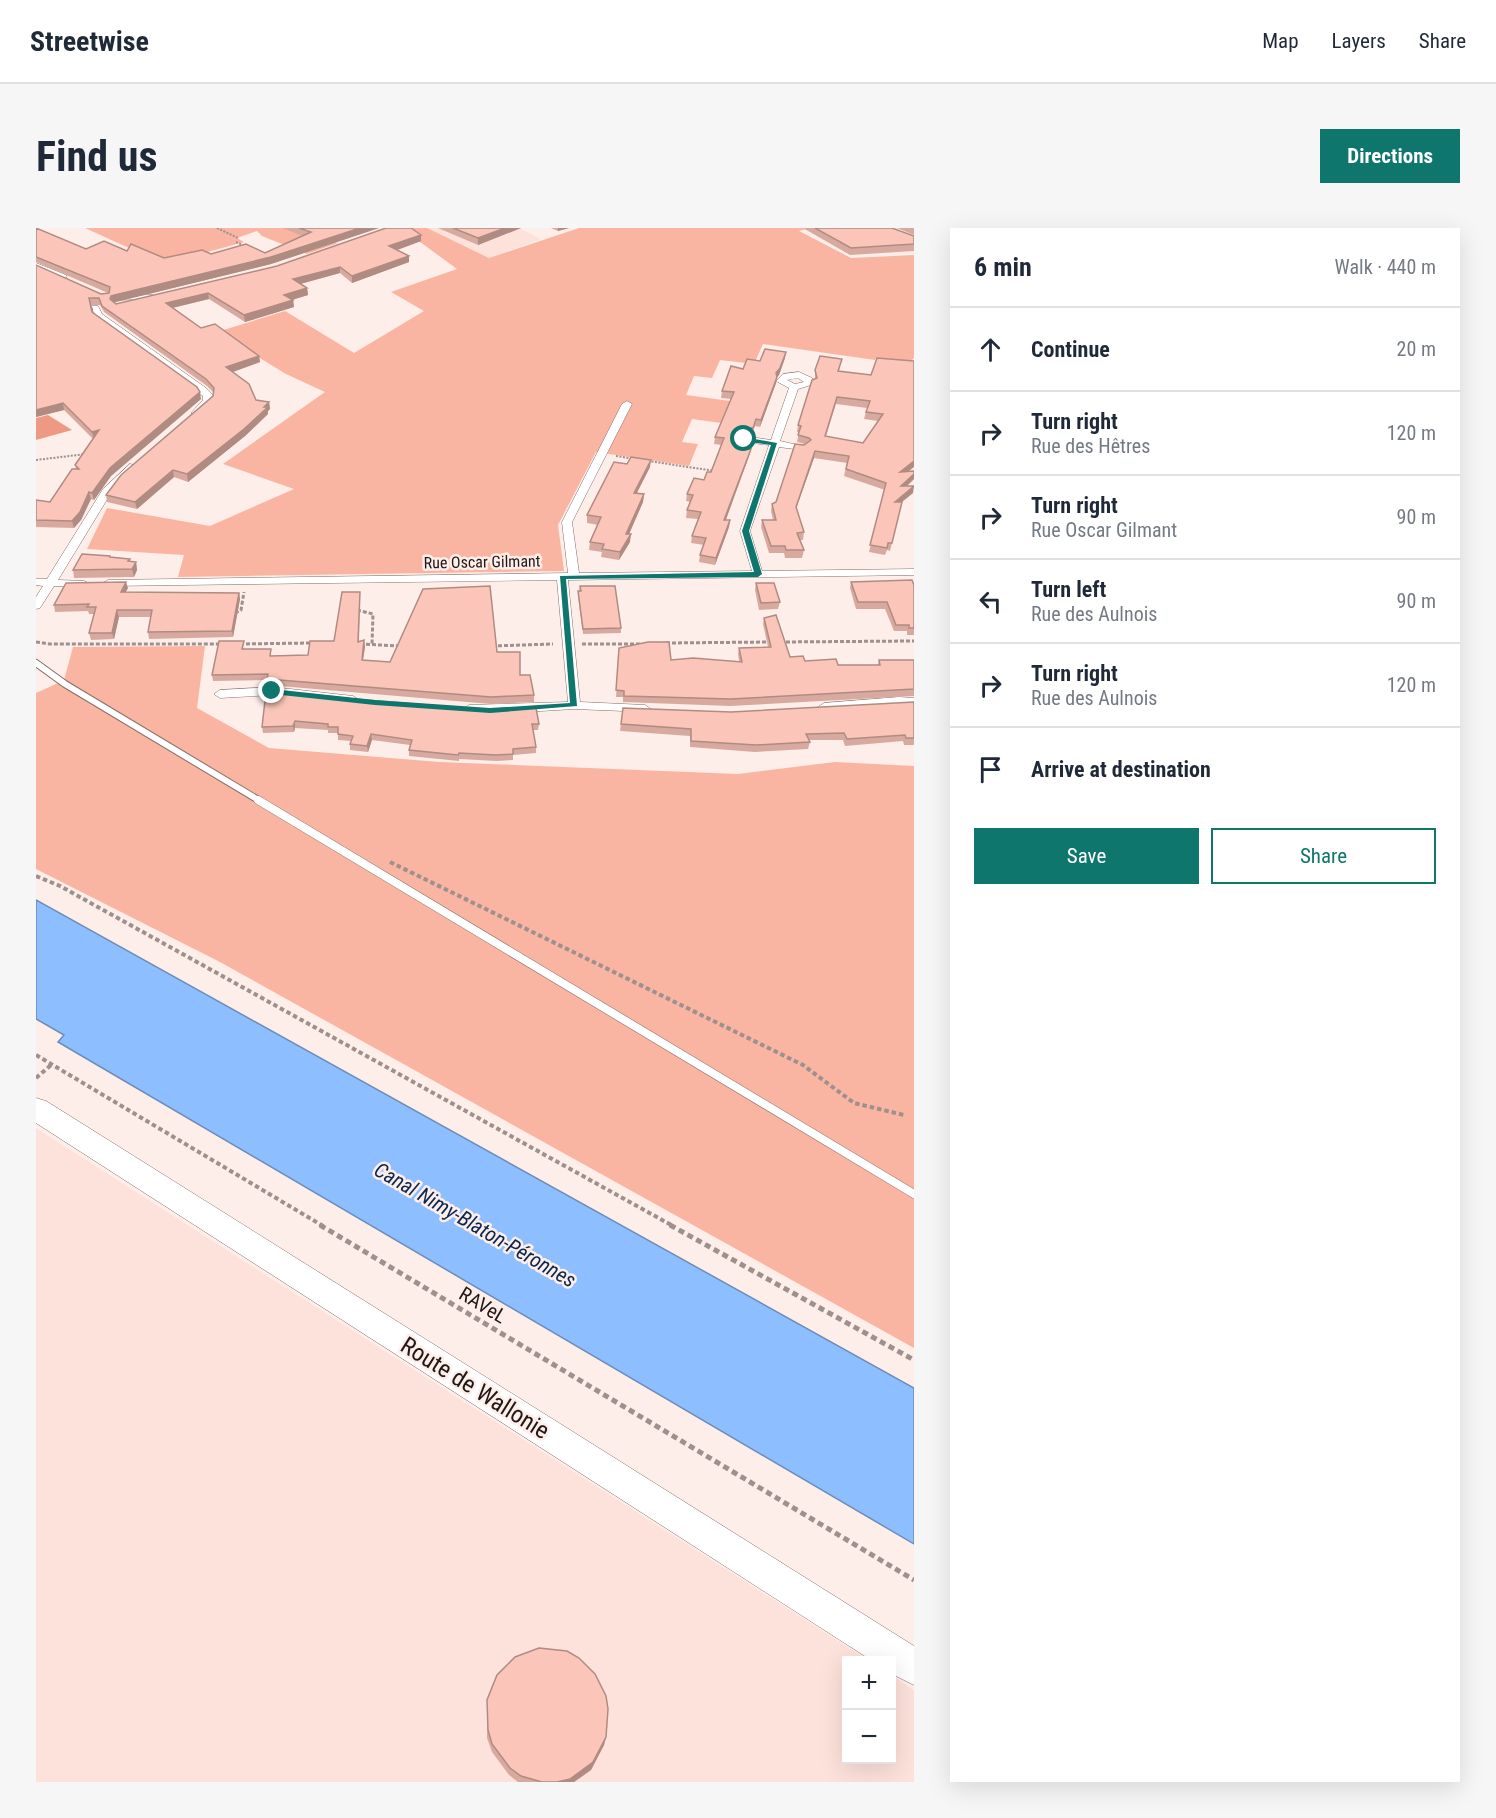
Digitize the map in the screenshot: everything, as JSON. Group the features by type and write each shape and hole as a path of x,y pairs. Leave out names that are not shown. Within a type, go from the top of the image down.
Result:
{"main road":[{"name":"Route de Wallonie","path":"36,1110 914,1668"}],"street":[{"path":"36,265 75,284"},
{"path":"95,301 112,306 152,297"},
{"path":"95,301 112,306"},
{"path":"95,301 98,315 195,383 208,395 208,401 189,419"},
{"path":"112,306 115,326"},
{"path":"758,574 745,531 794,387"},
{"path":"574,705 568,643 567,522 627,404"},
{"path":"744,439 802,447"},
{"path":"36,606 107,491 146,455"},
{"name":"Rue Oscar Gilmant","path":"36,582 50,584 914,572"},
{"path":"220,694 272,691 364,701"},
{"path":"810,709 898,701 914,702"},
{"path":"456,708 490,710 574,705 655,710"}],"lane":[{"path":"36,663 65,684 914,1194"}],"path":[{"path":"218,228 238,238"},
{"path":"236,242 249,248"},
{"path":"36,460 87,454"},
{"path":"602,454 636,459"},
{"path":"648,461 717,471"},
{"path":"350,580 355,609 373,614 372,645"},
{"path":"233,614 241,610 246,581"},
{"path":"657,644 914,641"},
{"path":"36,642 62,645 224,644"},
{"path":"236,644 323,643"},
{"path":"486,646 568,643 646,644"},
{"path":"352,644 404,646"},
{"path":"364,862 386,861 400,865 803,1065 854,1103 877,1110 904,1114"},
{"path":"36,876 60,886 914,1360"},
{"name":"RAVeL","path":"36,1055 914,1580"},
{"path":"36,1078 51,1065"}],"shaded area":[{"path":"85,228 297,228 338,243 307,254 262,236 257,231 237,238 244,242 164,264"},
{"path":"401,228 427,228 489,258 579,228 803,228 806,229 799,231 851,258 914,255 914,358 910,362 876,358 875,360 763,344 754,364 720,360 712,378 694,376 686,395 730,401 721,423 692,419 682,442 698,444 689,466 596,452 558,525 564,571 178,577 184,555 87,549 107,508 210,526 294,489 223,464 325,392 286,374 217,332 285,311 354,353 424,311 391,292 457,269"},
{"path":"427,228 519,228 541,239 489,258"},
{"path":"48,415 72,430 36,440 36,418"},
{"path":"205,646 197,708 269,748 439,762 738,774 835,762 914,766 914,1348 220,962 36,869 36,693 58,683 349,858 378,867 64,680 73,647"},
{"path":"36,1128 862,1656 842,1656 842,1764 896,1764 896,1679 914,1690 914,1782 36,1782"}],"water":[{"name":"Canal Nimy-Blaton-Péronnes","path":"36,900 914,1388 914,1544 58,1042 64,1035 36,1019"}],"building":[{"path":"36,228 86,249 104,241 127,251 131,244 164,258 202,250 211,254 246,244 265,253 311,232 299,228 360,228 271,257 111,296 110,299 116,304 277,266 386,228 411,228 421,235 389,246 409,256 352,276 340,267 293,279 307,288 284,295 293,300 244,315 208,293 166,303 201,328 215,324 259,356 226,367 249,384 256,400 269,402 264,407 268,407 244,429 187,474 173,470 135,502 106,495 121,475 213,396 214,388 206,379 102,306 99,298 89,298 92,312 197,387 200,392 110,468 92,493 89,492 80,512 72,521 36,520 36,500 50,502 72,469 79,469 75,465 99,430 92,432 63,403 36,410 36,265 101,294 109,293 110,287 36,257"},
{"path":"453,228 505,228 478,238"},
{"path":"815,228 892,228 914,236 914,244 851,248"},
{"path":"765,349 786,352 776,373 777,377 761,420 756,419 753,428 744,427 738,431 744,437 750,438 746,449 751,449 724,520 730,520 716,558 700,555 706,538 692,536 701,512 687,510 693,495 687,494 694,478 704,480 707,472 711,472 724,438 715,437 734,392 722,391 731,366 743,369 747,359 760,361"},
{"path":"820,356 842,359 838,371 871,375 877,358 914,361 914,461 900,472 914,471 914,474 901,486 914,486 895,502 902,502 892,543 888,543 887,548 870,545 886,483 846,469 849,456 815,451 796,507 804,532 797,533 804,550 786,550 785,546 771,546 762,520 776,520 772,504 776,502 795,444 804,445 811,440 798,435 801,426 798,425 812,380 817,378 815,370","holes":["837,397 870,401 866,412 883,414 863,443 825,436"]},
{"path":"631,457 651,460 634,493 644,494 626,534 631,534 620,552 602,549 604,544 590,542 601,517 587,515 614,462 627,464"},
{"path":"82,554 110,556 136,562 132,569 73,570"},
{"path":"912,580 914,628 909,628 909,625 896,625 887,602 858,602 851,582"},
{"path":"126,582 121,592 239,593 232,631 148,632 152,610 117,610 112,633 89,633 96,607 87,607 89,604 54,605 66,583"},
{"path":"756,583 774,583 780,602 761,603"},
{"path":"490,586 497,652 520,652 520,675 530,675 534,695 491,697 267,679 268,674 212,675 219,641 244,641 242,649 271,649 270,656 308,655 310,641 334,641 342,592 360,592 358,642 364,640 362,660 390,662 423,589"},
{"path":"580,586 615,586 621,628 583,629 578,591 581,591"},
{"path":"776,615 790,657 803,656 805,661 836,659 838,665 880,665 879,660 914,660 914,689 731,699 624,696 624,691 616,690 619,648 648,642 669,642 671,660 693,658 742,662 739,648 771,647 764,618"},
{"path":"266,692 491,710 536,708 539,724 532,724 536,747 513,749 513,754 459,753 458,755 409,750 412,740 371,734 367,746 350,744 353,736 338,734 338,727 328,727 328,724 295,721 293,726 262,727"},
{"path":"914,702 914,738 906,738 905,735 847,739 844,733 806,734 810,742 756,745 691,741 691,729 621,724 623,708 731,712"},
{"path":"539,1648 567,1651 579,1658 595,1674 606,1696 608,1709 606,1737 593,1762 570,1779 557,1782 542,1782 521,1776 510,1768 492,1744 488,1730 487,1700 497,1675 515,1657"}],"route":[{"path":"272,691 375,702 490,710 574,705 562,577 758,574 745,531 774,443 744,439"}]}
